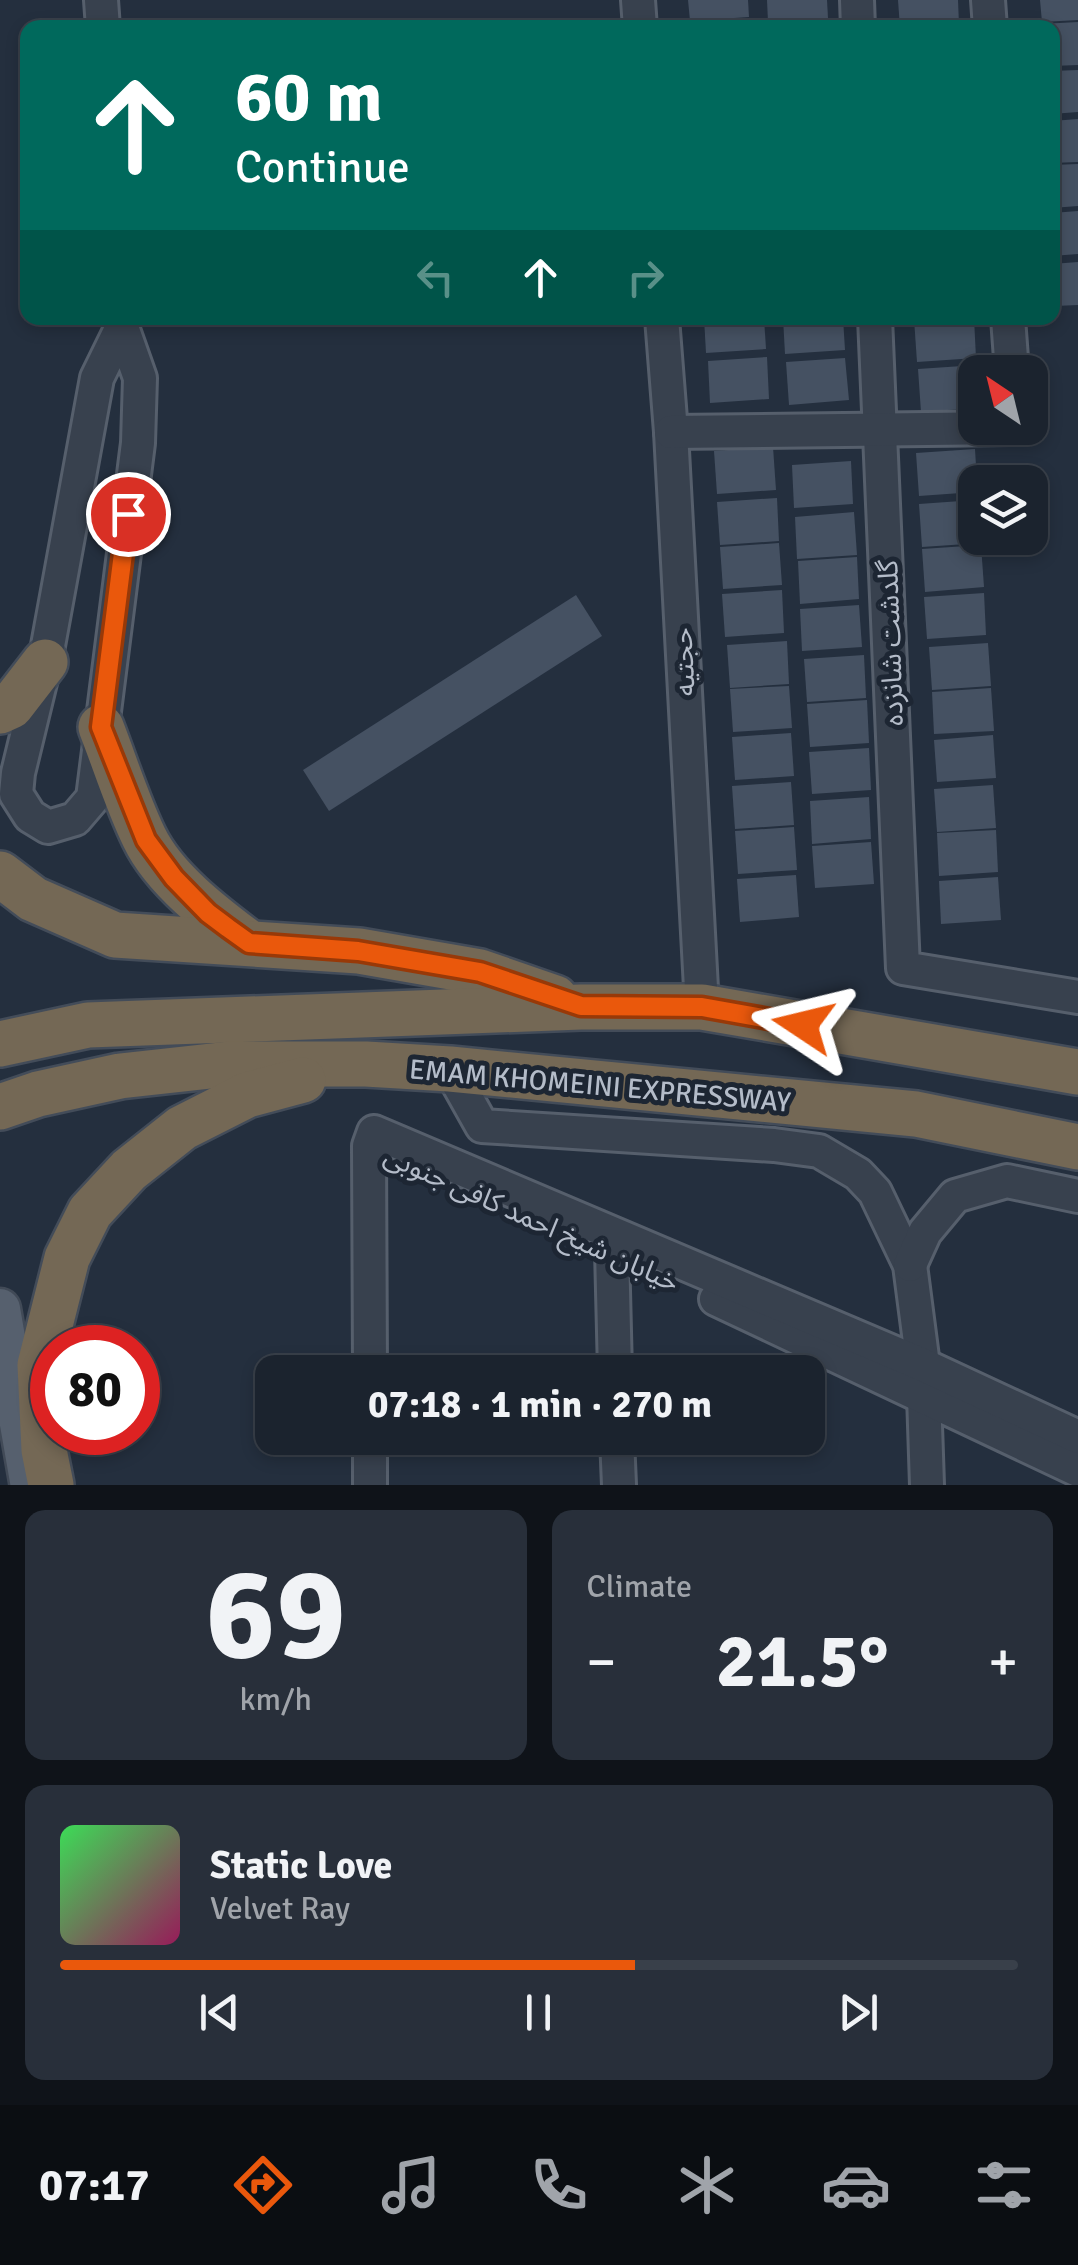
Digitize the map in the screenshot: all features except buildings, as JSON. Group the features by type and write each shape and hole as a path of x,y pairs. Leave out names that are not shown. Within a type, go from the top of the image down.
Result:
{"highway":[{"path":"0,712 11,706 46,662"},
{"path":"101,727 146,840 197,901 249,943"},
{"path":"0,874 33,899 115,935 358,951 480,972 581,1006"},
{"name":"EMAM KHOMEINI EXPRESSWAY","path":"0,1044 88,1025 581,1006 702,1007 1078,1072"},
{"name":"EMAM KHOMEINI EXPRESSWAY","path":"0,1107 38,1094 120,1076 230,1064 366,1064 916,1114 1078,1147"},
{"path":"51,1485 44,1450 40,1364 66,1258 90,1212 129,1170 182,1128 247,1095 366,1064"}],"main road":[{"path":"0,1308 30,1485"}],"street":[{"path":"121,325 97,378 46,662 18,773 16,794 30,816 48,827 75,818 94,798 138,443 140,378 123,325"},
{"name":"حجتیه","path":"662,325 702,1007"},
{"name":"گلدشت شانزده","path":"875,325 902,968 1078,997"},
{"path":"1009,325 1011,355"},
{"path":"670,432 958,429"},
{"path":"450,1069 482,1126 774,1145 818,1152 858,1174 876,1192 910,1265 923,1364 927,1485"},
{"name":"خیابان شیخ احمد کافی جنوبی","path":"1078,1437 923,1364 374,1132 369,1146 612,1250 1078,1470"},
{"path":"369,1146 370,1355"},
{"path":"910,1265 925,1232 956,1196 1007,1181 1078,1196"},
{"path":"612,1250 615,1355"},
{"path":"370,1455 370,1485"},
{"path":"617,1455 618,1485"}],"route":[{"path":"128,514 101,727 146,840 174,878 208,913 249,943 358,951 480,972 581,1006 702,1007 803,1025"}]}
